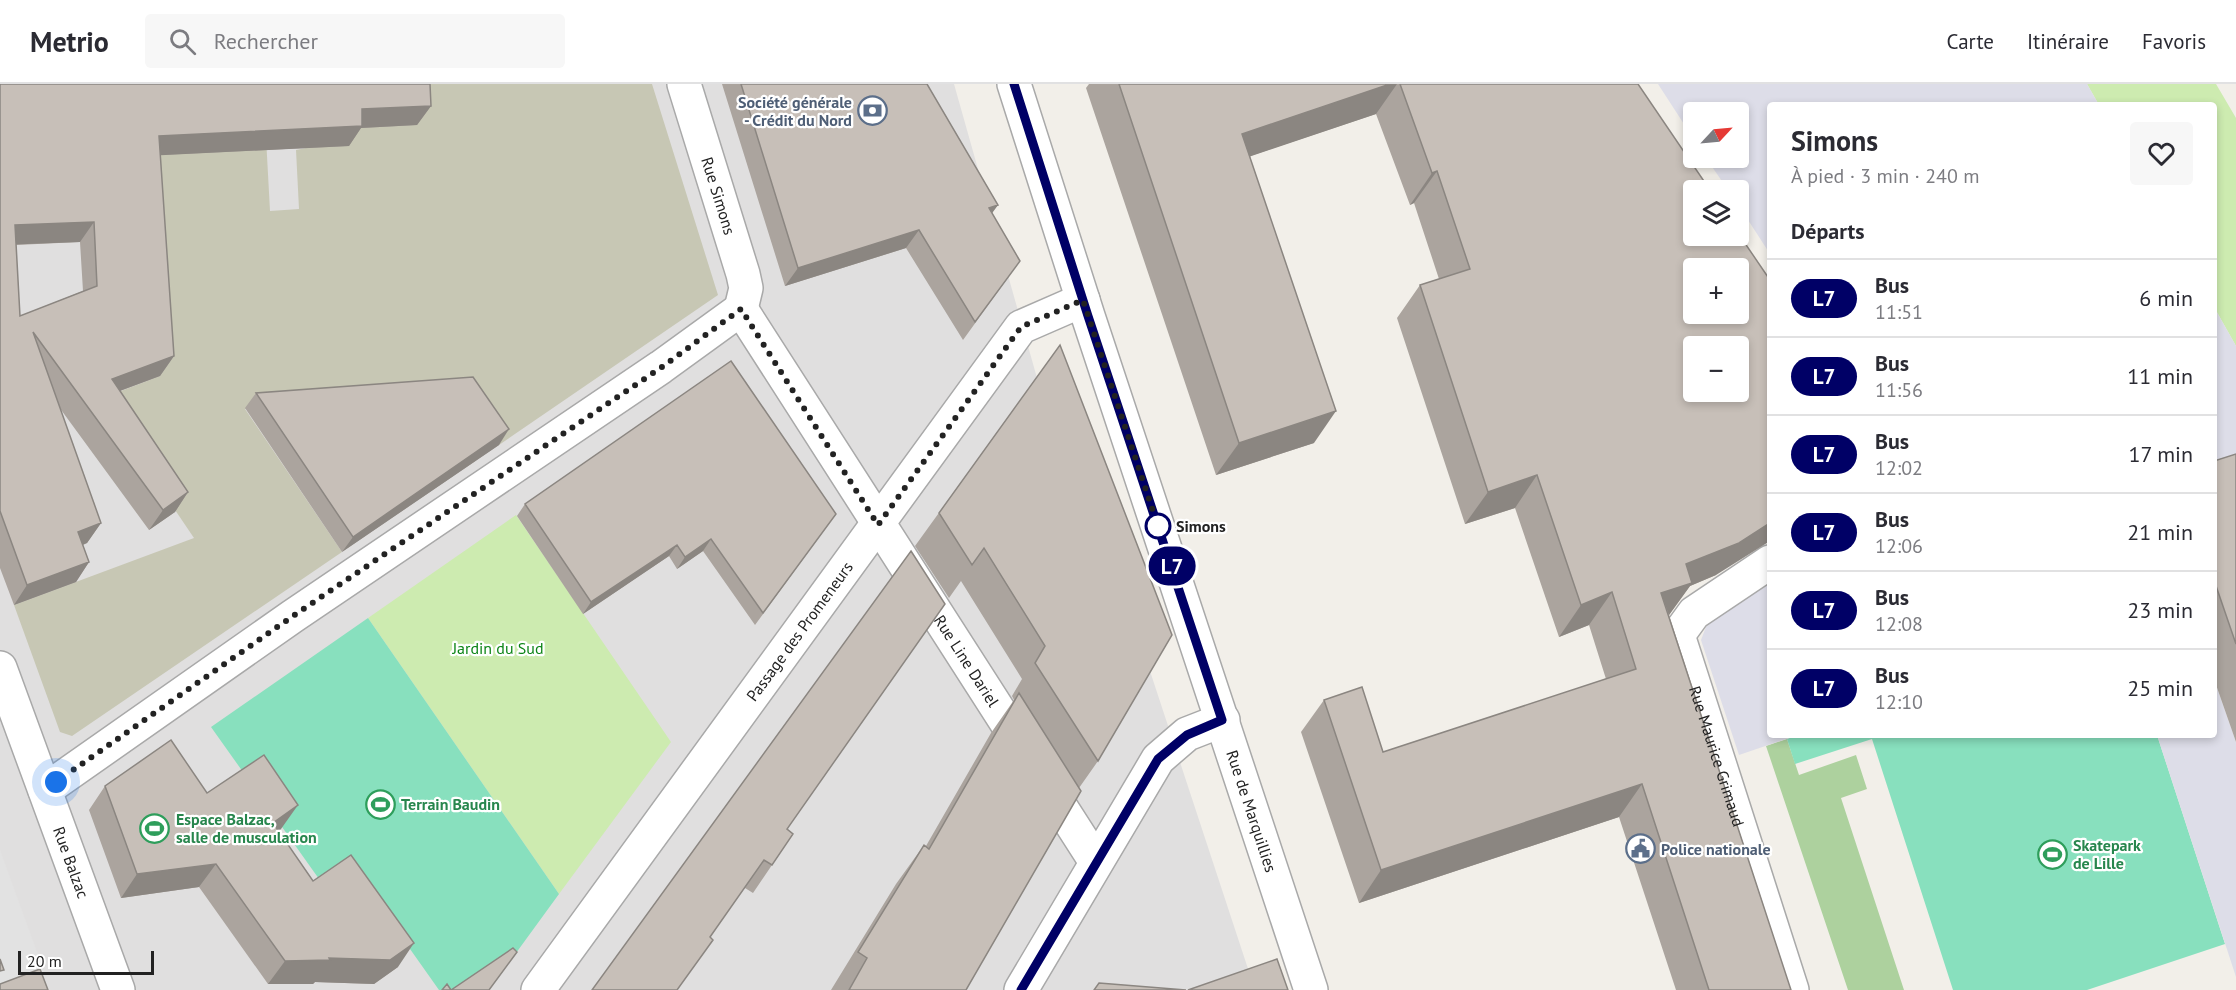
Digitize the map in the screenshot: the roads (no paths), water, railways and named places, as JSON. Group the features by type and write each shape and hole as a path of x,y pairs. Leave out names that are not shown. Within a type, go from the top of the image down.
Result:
{"street":[{"name":"Rue Simons","path":"684,84 743,274 746,288 741,309"},
{"name":"Rue de Marquillies","path":"1014,84 1311,990"},
{"name":"Passage des Promeneurs","path":"538,990 1021,327 1083,300"},
{"name":"Rue Line Dariel","path":"741,309 1096,862"},
{"path":"45,790 293,616 662,367 741,309"},
{"name":"Rue Maurice Grimaud","path":"1767,564 1694,613 1678,635 1792,990"},
{"name":"Rue Balzac","path":"0,668 118,990"},
{"path":"1021,990 1151,768 1165,750 1187,735 1222,720"}],"place":[{"name":"Société générale - Crédit du Nord","path":"873,111"},
{"name":"Simons","path":"1158,526"},
{"name":"Terrain Baudin","path":"380,804"},
{"name":"Espace Balzac, salle de musculation","path":"155,828"},
{"name":"Police nationale","path":"1640,849"},
{"name":"Skatepark de Lille","path":"2052,854"}],"park label":[{"name":"Jardin du Sud","path":"498,648"}]}
